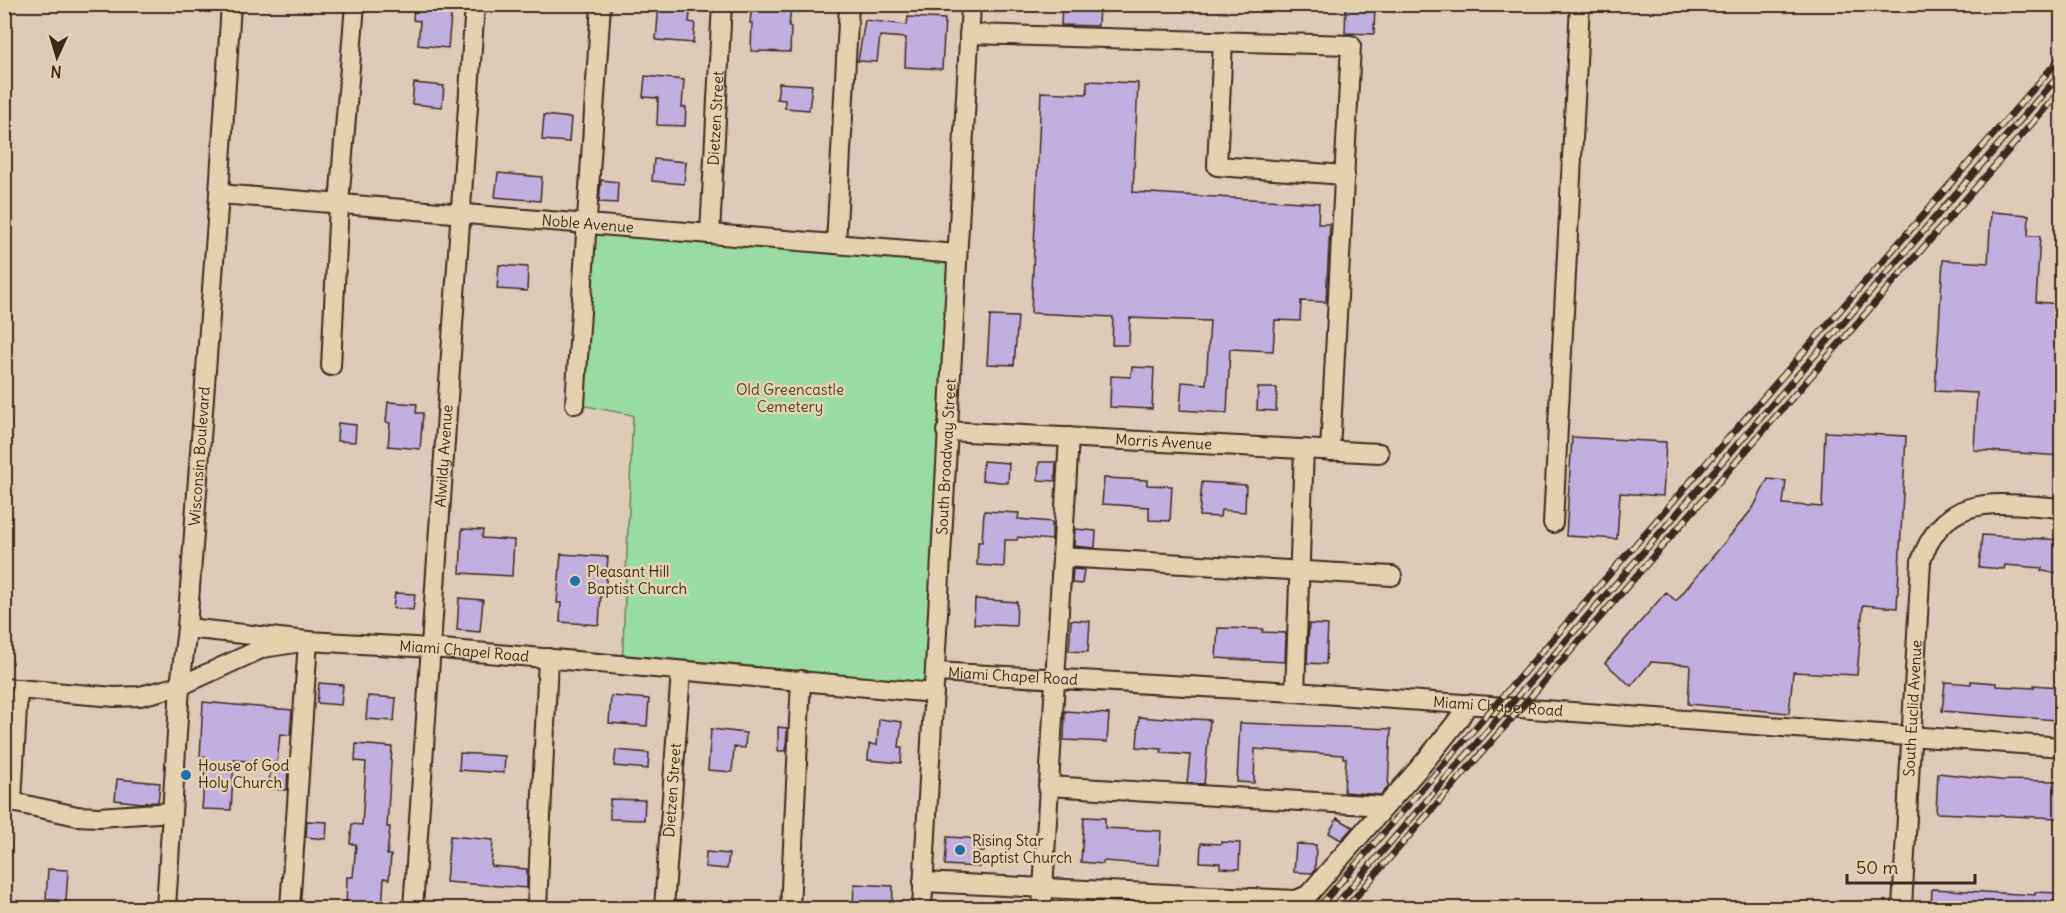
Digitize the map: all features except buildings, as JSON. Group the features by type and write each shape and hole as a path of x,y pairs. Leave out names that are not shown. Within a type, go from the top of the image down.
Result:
{"street":[{"name":"Wisconsin Boulevard","path":"166,909 180,686 187,628 231,4"},
{"path":"332,366 339,204 355,4"},
{"name":"Alwildy Avenue","path":"413,909 475,4"},
{"path":"575,404 601,4"},
{"name":"Dietzen Street","path":"710,234 722,4"},
{"path":"836,244 849,4"},
{"name":"South Broadway Street","path":"922,909 946,431 971,4"},
{"path":"1553,522 1580,4"},
{"path":"969,34 1352,45 1330,451"},
{"path":"1223,41 1217,166 1345,175"},
{"name":"Noble Avenue","path":"219,194 957,254"},
{"name":"Morris Avenue","path":"946,431 1379,453"},
{"path":"1042,909 1069,437"},
{"path":"1294,692 1305,449"},
{"name":"South Euclid Avenue","path":"1902,909 1921,561 1927,544 1950,517 1971,506 1994,504 2061,508"},
{"path":"1062,557 1392,576"},
{"path":"187,628 308,640 290,909"},
{"name":"Miami Chapel Road","path":"11,689 115,697 140,696 180,686 263,648 308,640 431,648 933,693"},
{"path":"537,909 548,658"},
{"name":"Dietzen Street","path":"664,909 681,671"},
{"name":"Miami Chapel Road","path":"935,672 1294,692 2061,747"},
{"path":"790,909 801,680"},
{"path":"11,689 8,801 77,816 99,817 172,812"},
{"path":"923,882 1043,886 1292,904 1308,895 1459,719 1468,704"},
{"path":"1048,786 1384,806"}],"green space":[{"name":"Old Greencastle Cemetery","path":"585,224 957,254 934,693 622,666 633,415 575,404"}],"railway":[{"path":"1318,908 2062,56"},
{"path":"1333,908 2062,72"},
{"path":"1346,908 2062,89"}],"place":[{"name":"Pleasant Hill Baptist Church","path":"575,581"},
{"name":"House of God Holy Church","path":"186,775"},
{"name":"Rising Star Baptist Church","path":"960,850"}]}
